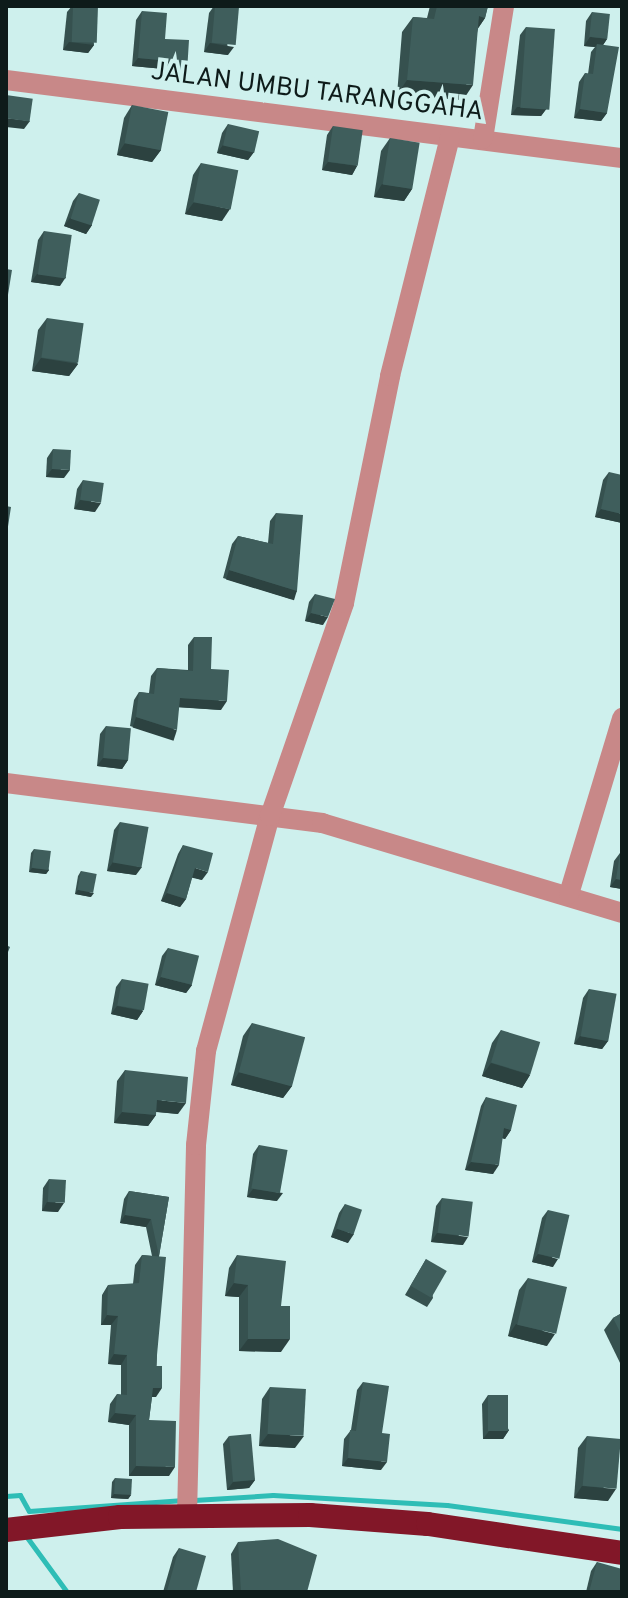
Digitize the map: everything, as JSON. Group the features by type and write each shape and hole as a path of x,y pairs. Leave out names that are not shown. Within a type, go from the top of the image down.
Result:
{"highway":[{"path":"6,1530 187,1505 403,1521 622,1553"}],"street":[{"path":"483,139 504,6"},
{"name":"JALAN UMBU TARANGGAHA","path":"6,80 622,158"},
{"path":"187,1505 200,1086 270,816 344,603 390,376 450,137"},
{"path":"569,894 622,718"},
{"path":"6,783 270,816 348,829 569,894 622,913"}],"building":[{"path":"73,6 98,7 97,43 72,42"},
{"path":"215,6 239,8 236,45 212,43"},
{"path":"437,6 488,6 485,18 479,16 473,85 407,80 413,17 434,19"},
{"path":"142,11 167,13 165,39 189,40 187,72 169,71 170,61 138,58"},
{"path":"592,12 610,14 607,39 589,37"},
{"path":"526,27 555,29 549,110 520,108"},
{"path":"597,44 619,47 607,113 580,109 585,73 593,74"},
{"path":"6,95 33,99 30,122 6,118"},
{"path":"132,105 168,112 161,150 125,143"},
{"path":"228,124 259,131 254,153 223,145"},
{"path":"333,126 363,130 358,166 328,162"},
{"path":"390,138 420,143 412,189 383,184"},
{"path":"201,163 238,170 231,210 193,202"},
{"path":"79,193 100,200 92,225 71,219"},
{"path":"44,231 72,235 66,278 38,275"},
{"path":"6,269 12,270 6,307"},
{"path":"47,318 84,323 78,363 41,358"},
{"path":"53,449 71,450 70,470 52,469"},
{"path":"609,472 622,475 622,514 601,509"},
{"path":"83,480 104,483 101,503 80,500"},
{"path":"6,506 11,507 7,533 6,533"},
{"path":"276,513 303,515 297,591 229,570 238,536 273,544"},
{"path":"315,594 335,599 328,617 311,613"},
{"path":"194,637 212,637 211,669 229,670 227,701 180,698 177,730 136,717 139,692 154,694 157,668 193,671"},
{"path":"106,726 131,728 128,760 103,758"},
{"path":"120,822 149,827 141,867 113,862"},
{"path":"183,845 213,853 208,872 195,868 186,899 167,893"},
{"path":"34,849 51,851 49,870 32,868"},
{"path":"622,853 622,880 616,879"},
{"path":"81,871 97,874 93,893 77,890"},
{"path":"168,948 199,956 192,985 161,977"},
{"path":"122,979 149,984 144,1010 117,1006"},
{"path":"589,989 617,994 608,1041 581,1036"},
{"path":"252,1023 305,1037 292,1086 239,1072"},
{"path":"501,1030 540,1042 530,1075 491,1063"},
{"path":"125,1070 188,1077 186,1103 157,1100 156,1115 122,1112"},
{"path":"486,1097 517,1105 511,1130 504,1128 499,1165 471,1162"},
{"path":"259,1145 288,1150 280,1193 251,1188"},
{"path":"49,1179 66,1180 65,1203 48,1202"},
{"path":"129,1191 169,1197 159,1256 151,1219 125,1215"},
{"path":"442,1198 473,1202 469,1237 438,1233"},
{"path":"345,1204 362,1210 354,1234 337,1229"},
{"path":"548,1210 569,1215 559,1259 538,1254"},
{"path":"142,1255 166,1257 156,1366 162,1366 162,1388 153,1388 149,1420 176,1421 175,1467 136,1466 136,1415 115,1413 117,1394 127,1395 127,1355 114,1354 118,1316 107,1315 108,1285 139,1283"},
{"path":"237,1255 286,1261 281,1306 290,1306 290,1339 248,1339 248,1285 234,1283"},
{"path":"426,1259 447,1271 431,1298 410,1286"},
{"path":"528,1278 567,1287 556,1334 517,1325"},
{"path":"622,1313 622,1336 613,1318"},
{"path":"363,1382 389,1386 382,1433 390,1434 387,1462 348,1458 350,1430 356,1431"},
{"path":"270,1387 306,1389 303,1436 268,1434"},
{"path":"488,1395 508,1395 508,1431 488,1431"},
{"path":"251,1434 255,1480 233,1482 229,1436"},
{"path":"587,1436 621,1439 617,1489 583,1486"},
{"path":"115,1478 132,1479 131,1495 114,1494"},
{"path":"278,1539 317,1555 307,1592 241,1592 238,1542"},
{"path":"179,1548 206,1556 196,1592 167,1591"},
{"path":"597,1562 622,1569 622,1592 589,1592"}],"waterway":[{"path":"6,1496 20,1495 29,1511 184,1500"},
{"path":"194,1500 273,1495 447,1505 622,1529"},
{"path":"26,1536 67,1592"}]}
